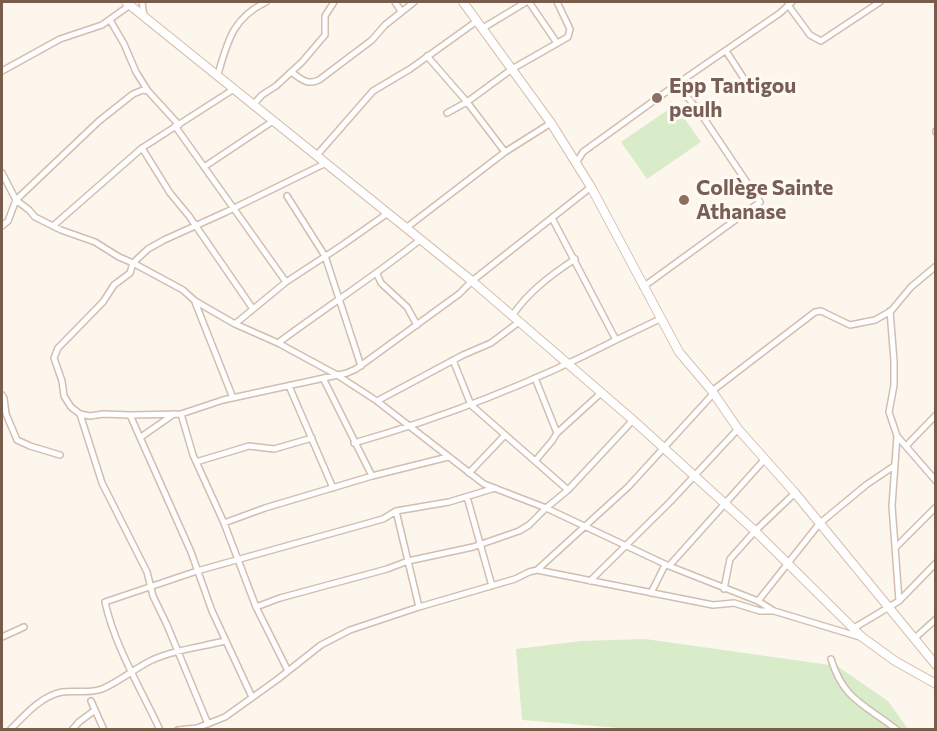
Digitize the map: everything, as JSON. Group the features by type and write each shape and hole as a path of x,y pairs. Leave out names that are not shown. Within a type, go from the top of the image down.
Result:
{"street":[{"path":"142,2 144,16"},
{"path":"218,74 226,47 242,18 266,2"},
{"path":"254,105 262,95 291,72 325,35 325,16 334,2"},
{"path":"395,2 401,11"},
{"path":"291,72 307,83 314,83 372,40 401,11 414,2"},
{"path":"463,2 550,123 591,187 679,352 712,392 738,429 795,493 936,665"},
{"path":"483,28 528,2 557,43"},
{"path":"447,113 467,102 512,69 568,38 571,33 564,14 556,2"},
{"path":"576,163 583,153 790,3 810,34 821,41 880,2"},
{"path":"2,71 60,39 90,30 110,20 128,3 472,281 633,420 755,531 862,637 895,661 936,684"},
{"path":"110,20 148,91 177,125 204,168 285,282"},
{"path":"317,155 366,97 477,21"},
{"path":"726,51 750,88"},
{"path":"428,56 505,152"},
{"path":"644,287 760,202 701,114 677,84"},
{"path":"53,226 142,148 234,89"},
{"path":"2,226 8,221 16,200 99,121 133,94 143,90 148,91"},
{"path":"204,168 273,121"},
{"path":"406,228 505,152 550,123"},
{"path":"142,148 170,193 253,309"},
{"path":"326,163 153,246 133,263 130,273 114,285 103,302 58,348 54,358 62,381 64,396 71,407 80,414 90,416 177,414 233,398 347,373 361,366 459,294 472,281 591,187"},
{"path":"2,173 16,200 35,218 95,242 119,258 183,290 195,301 235,324 278,343 337,375 377,401 483,483 546,508 667,566 758,602 774,611 862,637"},
{"path":"287,196 325,256 361,366"},
{"path":"235,324 285,282 388,213"},
{"path":"552,218 616,340"},
{"path":"278,343 376,274 421,239"},
{"path":"512,316 520,303 574,259"},
{"path":"178,729 198,728 225,717 321,645 350,630 537,570 585,528 665,448 712,392 815,312 823,312 850,325 870,322 890,311 910,287 936,266"},
{"path":"376,274 381,283 407,307 417,324"},
{"path":"195,301 233,398"},
{"path":"890,311 894,351 894,385 889,412 897,436 936,481"},
{"path":"354,443 410,427 471,405 568,364 660,319"},
{"path":"377,401 453,360 491,343 519,322"},
{"path":"453,360 471,405 568,490"},
{"path":"323,378 372,476"},
{"path":"535,378 557,433"},
{"path":"289,386 333,488"},
{"path":"536,460 557,433 601,393"},
{"path":"2,395 6,414 16,440 60,455"},
{"path":"80,414 102,483 147,572 153,596 208,724"},
{"path":"141,437 177,414"},
{"path":"177,414 224,523 256,607 288,671"},
{"path":"130,415 191,552 196,571 225,641 252,697"},
{"path":"906,447 936,415"},
{"path":"85,425 90,416"},
{"path":"256,607 408,561 480,544 529,525 568,490 633,420"},
{"path":"590,581 626,547 738,429"},
{"path":"470,473 505,435"},
{"path":"897,436 892,506 899,601"},
{"path":"196,462 249,446 274,449 312,438"},
{"path":"224,523 372,476 448,457"},
{"path":"651,593 667,566 764,460"},
{"path":"758,602 819,524 866,485 894,466"},
{"path":"160,729 130,671 111,626 105,602 196,571 383,519 396,511 467,497 495,488"},
{"path":"724,589 730,559 755,531 795,493"},
{"path":"467,497 492,586"},
{"path":"895,548 936,507"},
{"path":"396,511 419,607"},
{"path":"854,628 899,601 936,564"},
{"path":"537,570 712,605 734,603 760,611 774,611"},
{"path":"915,638 936,619"},
{"path":"2,637 24,627"},
{"path":"10,729 50,696 62,692 88,693 104,688 152,660 225,641"},
{"path":"831,659 837,678 846,692 897,729"},
{"path":"91,701 104,729"},
{"path":"72,729 95,711"}],"green space":[{"path":"675,105 701,142 647,179 621,142"},
{"path":"645,639 837,666 888,701 908,729 644,730 522,720 516,649 581,641"}],"place":[{"name":"Epp Tantigou peulh","path":"657,98"},
{"name":"Collège Sainte Athanase","path":"684,200"}]}
